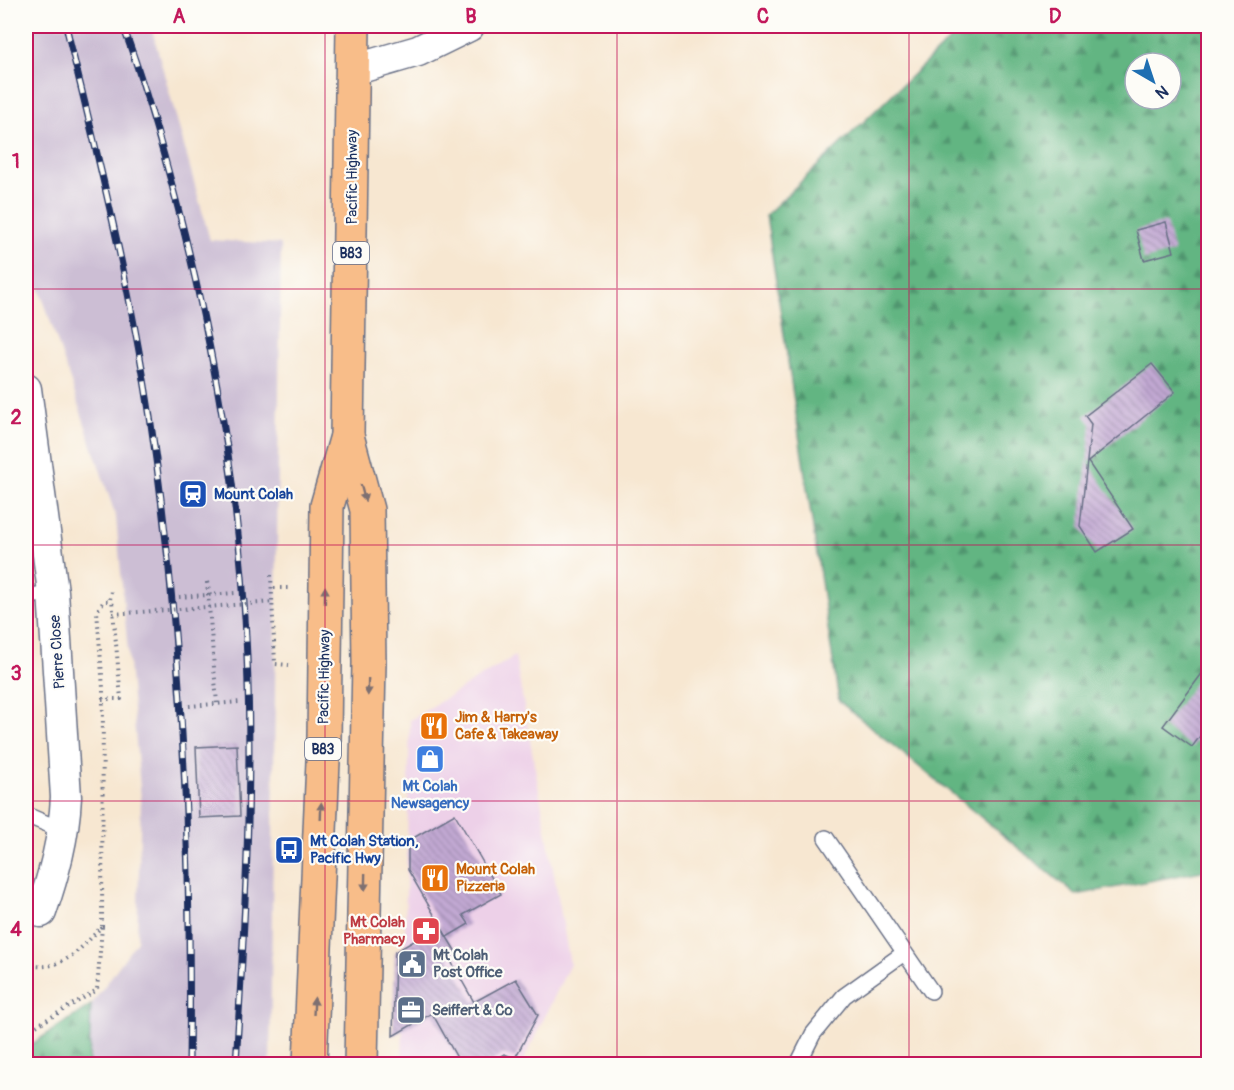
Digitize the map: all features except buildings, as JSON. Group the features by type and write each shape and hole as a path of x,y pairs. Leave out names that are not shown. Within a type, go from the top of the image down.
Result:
{"main road":[{"name":"Pacific Highway","path":"310,1065 323,749 327,506 347,436 353,26"},
{"name":"Pacific Highway","path":"347,436 367,510 369,663 361,1065"}],"street":[{"path":"353,70 418,51 469,26"},
{"name":"Pierre Close","path":"26,389 39,594 66,797 64,831 41,912"}],"lane":[{"path":"26,815 64,831"},
{"path":"826,838 931,991"},
{"path":"798,1065 813,1034 844,996 904,953"}],"path":[{"path":"289,665 275,664 271,575 274,589 290,588"},
{"path":"210,595 207,582 217,704"},
{"path":"102,699 121,699 111,590"},
{"path":"179,597 235,593"},
{"path":"113,614 274,602"},
{"path":"189,706 240,702"},
{"path":"26,1032 97,990 102,926"}],"shaded area":[{"path":"26,26 151,26 210,240 281,244 270,1064 89,1064 91,1005 137,941 141,799 116,517 26,248"},
{"path":"515,656 570,964 522,1064 402,1064 410,720"}],"green space":[{"path":"964,26 1208,26 1208,870 1076,895 839,701 766,215"},
{"path":"91,1005 89,1064 26,1064 26,1048"}],"railway":[{"path":"66,26 133,318 161,498 183,740 189,902 189,1064"},
{"path":"123,26 159,139 192,263 215,375 233,487 244,600 249,708 247,861 236,1064"}],"place":[{"name":"Mount Colah","path":"193,494"},
{"name":"Jim & Harry's Cafe & Takeaway","path":"434,726"},
{"name":"Mt Colah Newsagency","path":"430,759"},
{"name":"Mt Colah Station, Pacific Hwy","path":"289,850"},
{"name":"Mount Colah Pizzeria","path":"435,878"},
{"name":"Mt Colah Pharmacy","path":"426,931"},
{"name":"Mt Colah Post Office","path":"412,964"},
{"name":"Seiffert & Co","path":"411,1010"}]}
